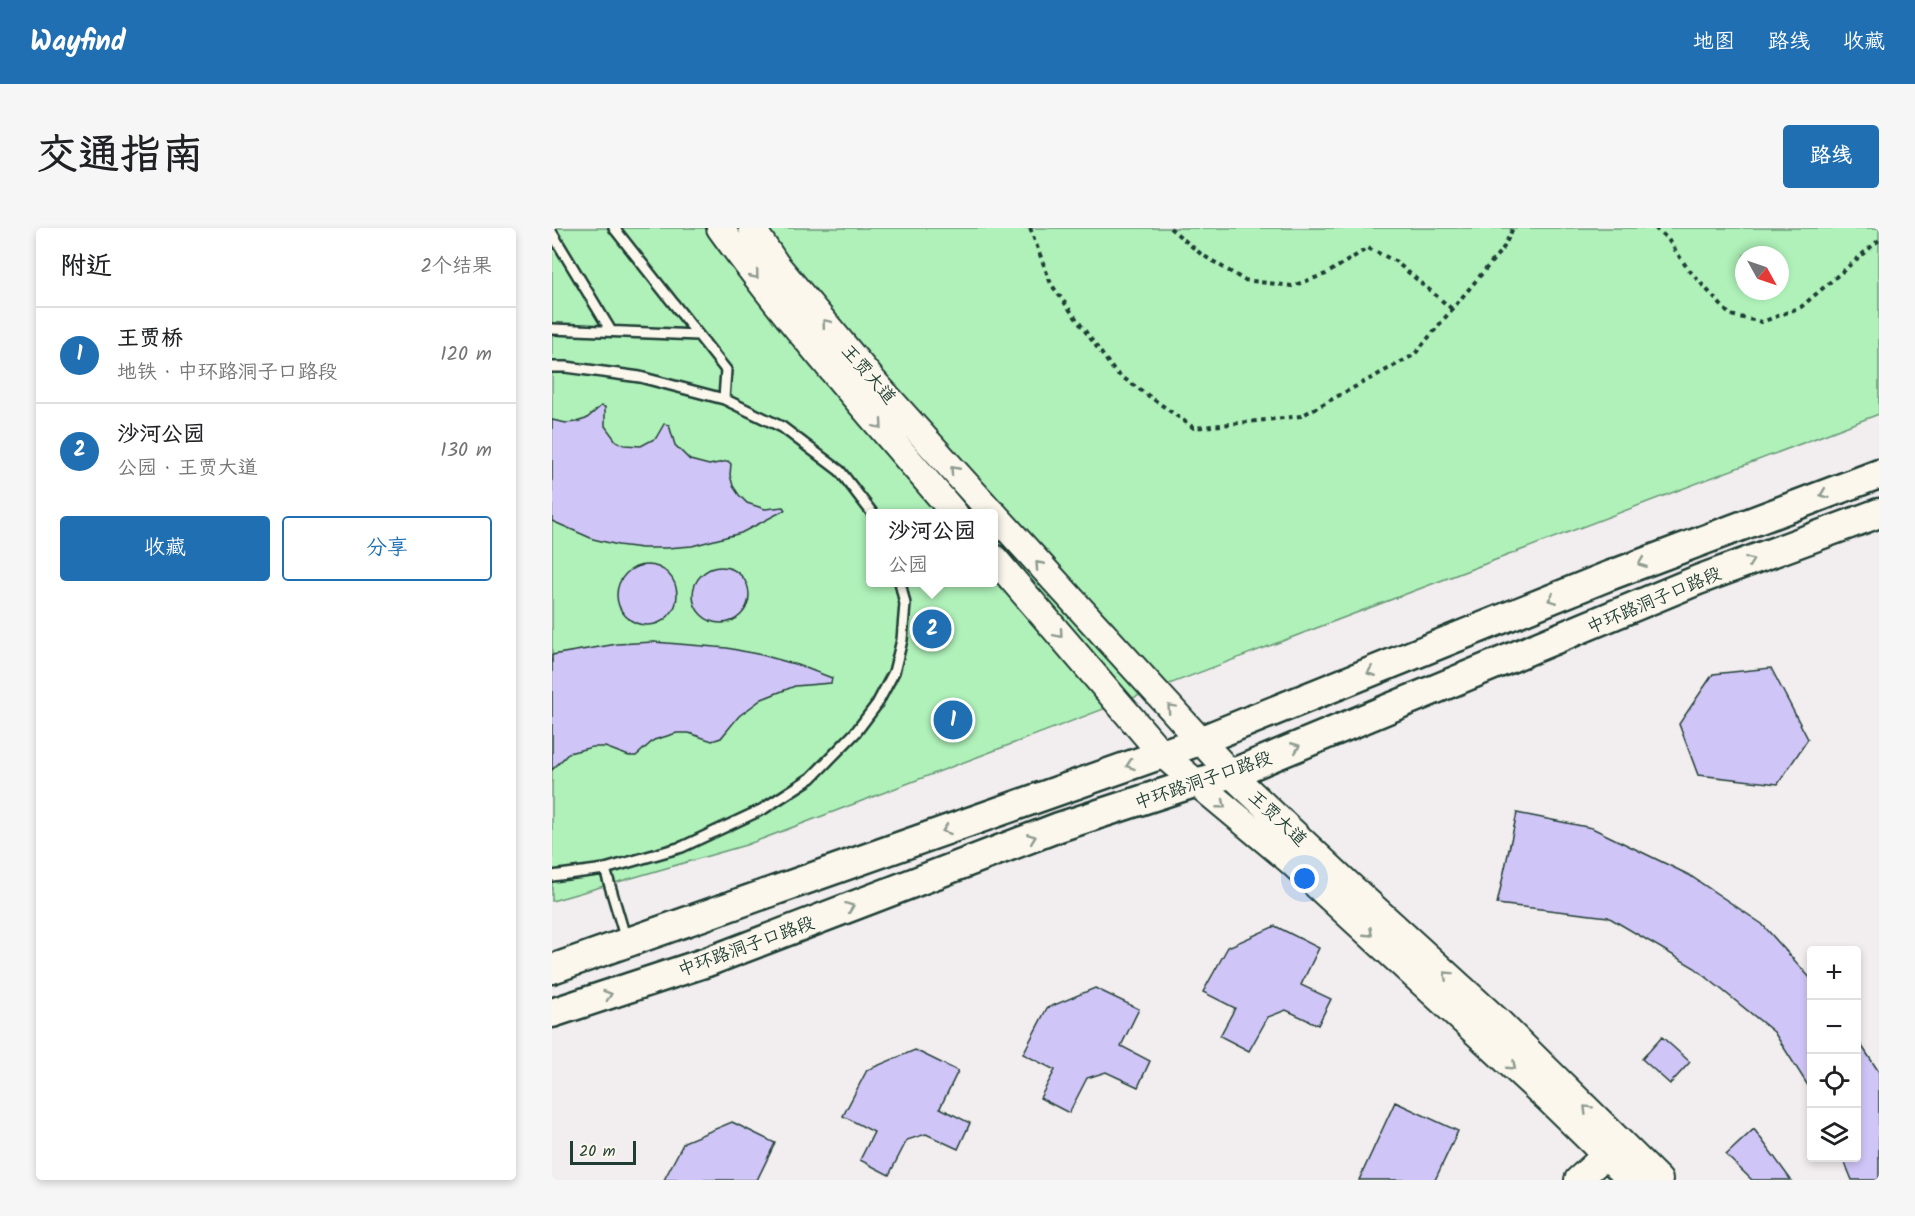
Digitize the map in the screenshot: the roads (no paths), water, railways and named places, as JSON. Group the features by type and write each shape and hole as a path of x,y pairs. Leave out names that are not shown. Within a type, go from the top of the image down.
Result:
{"main road":[{"name":"王贾大道","path":"720,228 747,266 825,362 952,509"},
{"name":"王贾大道","path":"752,228 775,263 875,382 989,509"},
{"name":"中环路洞子口路段","path":"552,969 1202,740 1606,577 1879,474"},
{"name":"中环路洞子口路段","path":"552,1013 707,962 1059,827 1194,783 1231,774 1698,580 1879,513"},
{"name":"王贾大道","path":"998,519 1231,774 1497,1020 1613,1149 1629,1174 1659,1180"},
{"name":"王贾大道","path":"998,564 1162,754 1289,860 1549,1100 1613,1149"},
{"path":"1578,1180 1613,1149"}],"lane":[{"path":"614,228 726,370 724,399"},
{"path":"552,233 611,331"},
{"path":"552,329 698,335"},
{"path":"552,367 640,376 724,399 782,427 840,471 870,509"},
{"path":"552,876 605,869 682,847 763,809 811,778 856,732 877,704 894,672 902,640 905,604 901,587"},
{"path":"605,869 626,943"}],"place":[{"name":"沙河公园","path":"932,629"},
{"name":"王贾桥","path":"953,720"}]}
